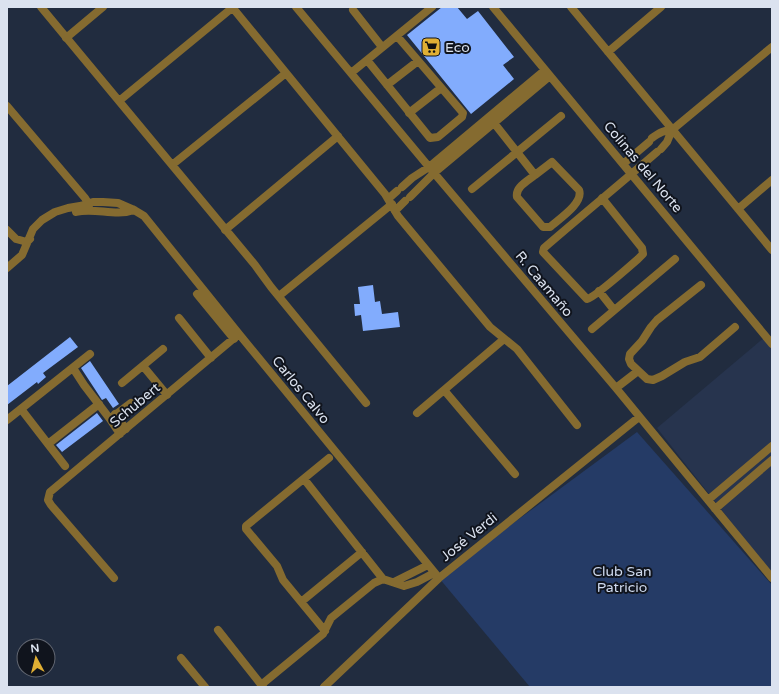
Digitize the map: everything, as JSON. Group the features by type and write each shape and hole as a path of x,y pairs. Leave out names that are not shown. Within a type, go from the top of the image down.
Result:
{"street":[{"path":"41,7 366,403"},
{"path":"66,38 103,7"},
{"name":"R. Caamaño","path":"296,7 431,170 616,388 772,578"},
{"path":"351,73 432,7"},
{"name":"Colinas del Norte","path":"493,7 772,344"},
{"path":"571,7 772,250"},
{"path":"608,52 661,7"},
{"path":"119,101 232,8 338,136 490,327 517,349 577,424"},
{"path":"353,10 382,48"},
{"path":"367,60 427,135 430,138 438,137 463,116 397,36"},
{"path":"623,164 659,133 672,130 772,47"},
{"path":"387,86 418,61"},
{"path":"172,165 286,72"},
{"path":"392,205 400,189 412,178 431,170 494,123 548,73"},
{"path":"279,296 392,205 408,199 431,170 548,73"},
{"path":"409,113 441,88"},
{"path":"7,106 89,206"},
{"path":"472,189 561,116"},
{"path":"494,123 535,175"},
{"path":"602,198 643,251 638,259 590,298 584,297 543,252 544,248 602,198 632,174 659,150 667,142 672,130"},
{"path":"225,230 338,136"},
{"path":"552,162 579,190 579,200 550,227 546,228 543,227 516,193 518,189 535,175 552,162"},
{"path":"738,209 772,180"},
{"name":"Carlos Calvo","path":"89,206 103,202 118,203 144,216 236,337 437,576"},
{"path":"7,268 22,255 33,229 48,215 61,209 89,206"},
{"path":"7,230 16,239 27,242"},
{"path":"592,329 675,259"},
{"path":"701,285 657,320 650,327 642,341 630,354 629,359 638,371 647,379 653,380 662,376 685,362 700,357 735,327"},
{"path":"599,291 614,310"},
{"path":"197,294 236,337"},
{"path":"179,318 211,358"},
{"name":"Schubert","path":"114,578 51,505 48,500 48,495 53,489 236,337"},
{"path":"417,414 504,339"},
{"path":"122,383 163,349"},
{"path":"7,420 90,354"},
{"path":"143,366 167,395"},
{"path":"73,368 99,404 113,416 123,431"},
{"path":"616,388 638,371"},
{"path":"444,390 515,474"},
{"path":"113,416 130,403"},
{"path":"48,444 99,404"},
{"path":"21,409 65,466"},
{"name":"José Verdi","path":"324,687 437,576 639,417"},
{"path":"708,500 772,446"},
{"path":"325,631 283,580 277,566 246,529 246,526 329,458"},
{"path":"715,509 772,460"},
{"path":"304,479 383,579 404,586 437,576"},
{"path":"301,602 362,552"},
{"path":"394,582 428,565"},
{"path":"218,630 262,686 325,631 328,622 332,618 374,583 383,579"},
{"path":"181,658 205,687"}],"shaded area":[{"path":"766,336 772,344 772,574 657,428"}],"green space":[{"name":"Club San Patricio","path":"637,432 772,585 772,687 530,687 439,578"}],"building":[{"path":"442,7 457,7 467,19 478,11 514,57 503,65 514,79 471,114 407,35"},
{"path":"373,285 375,302 380,301 382,314 398,312 400,327 363,331 361,315 355,316 354,304 360,304 358,287"},
{"path":"70,337 78,347 43,373 46,377 38,384 37,382 7,405 7,386"},
{"path":"90,361 119,404 113,408 106,398 102,400 81,368"},
{"path":"97,413 103,421 62,452 56,445"}],"place":[{"name":"Eco","path":"431,47"}]}
